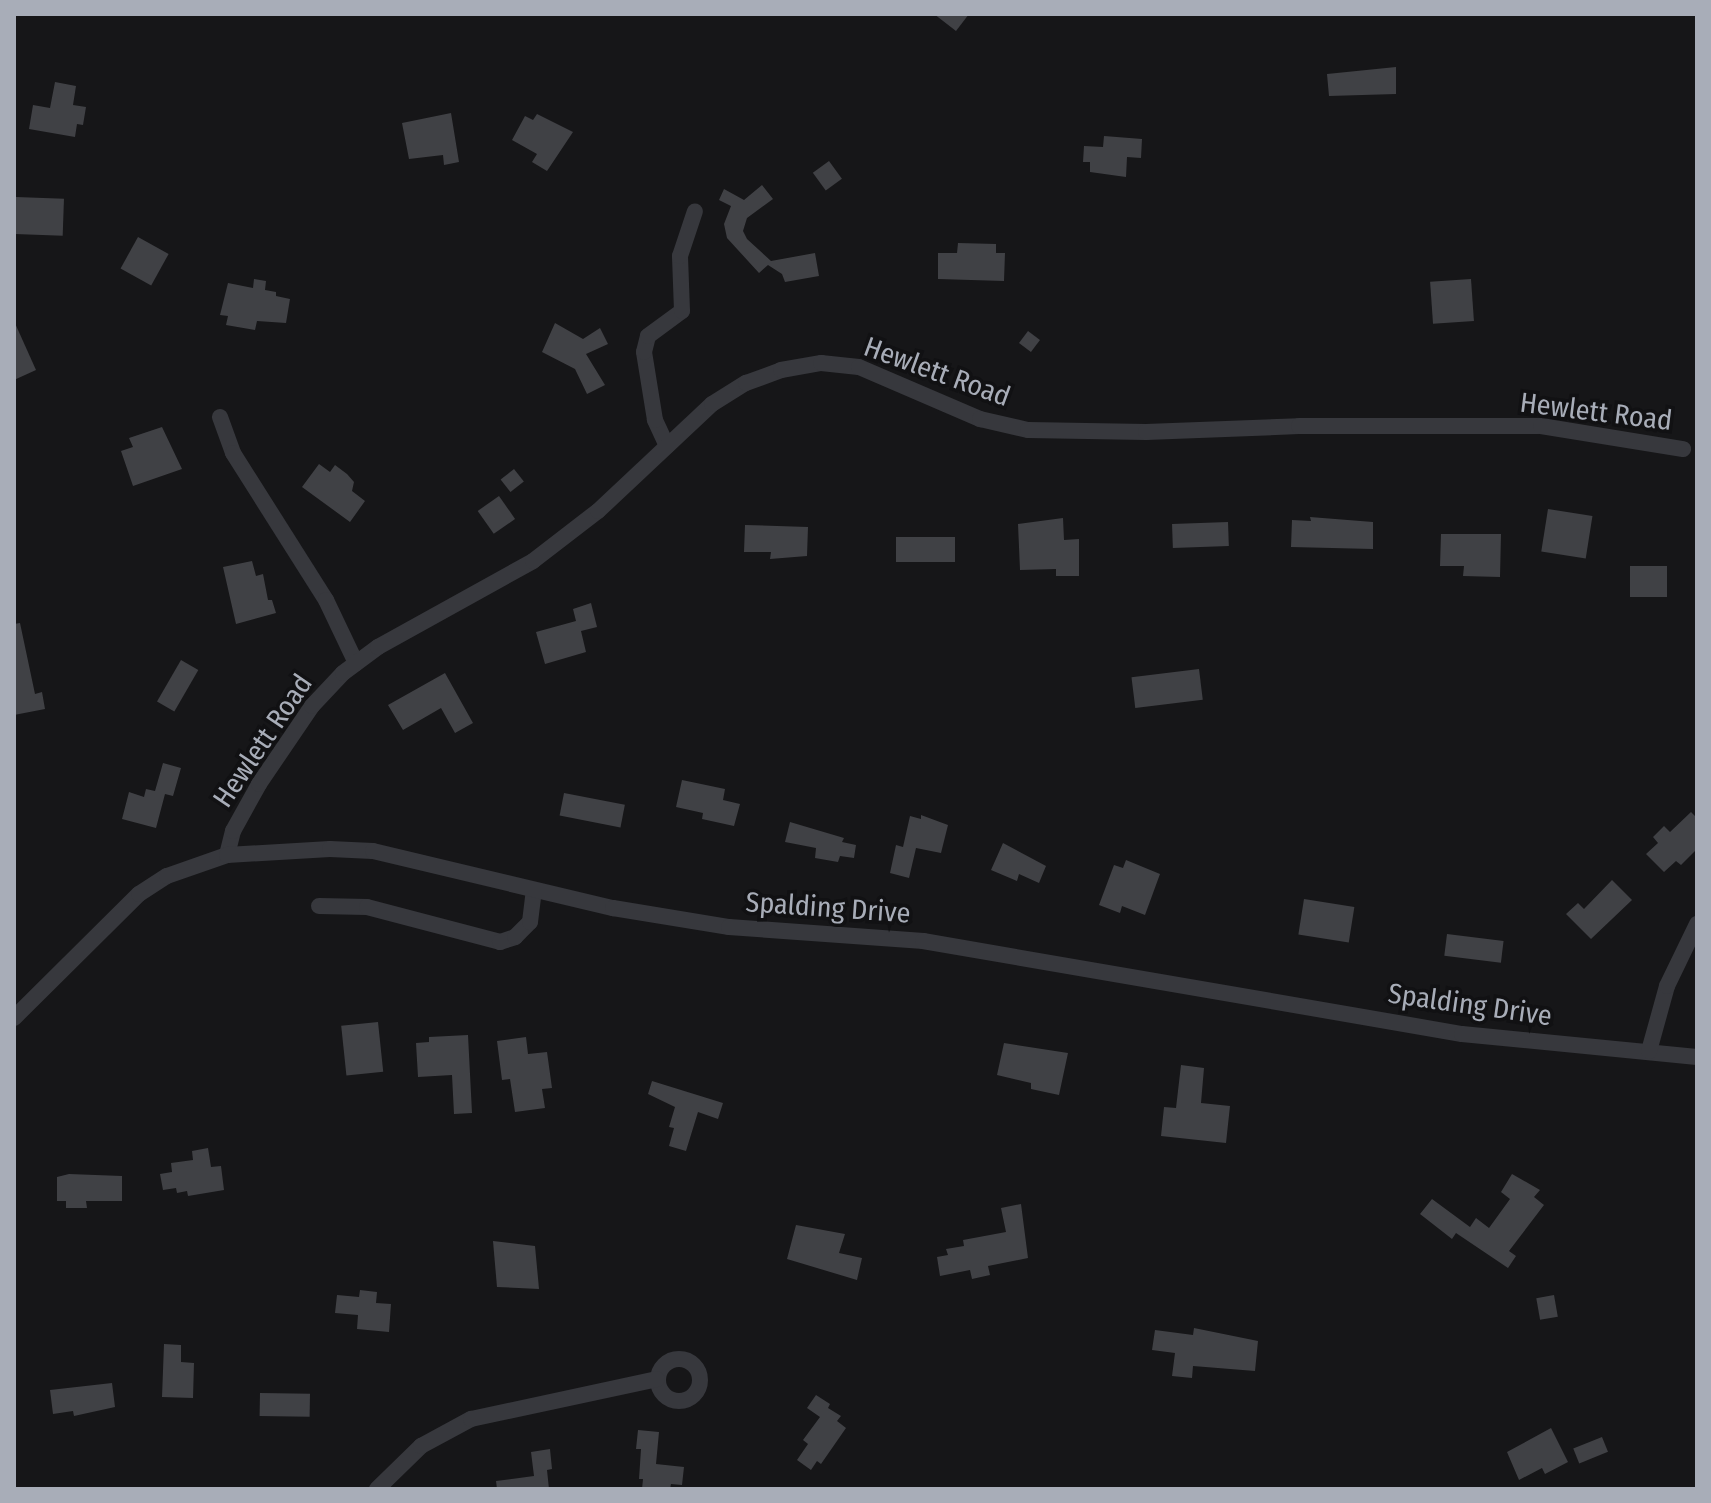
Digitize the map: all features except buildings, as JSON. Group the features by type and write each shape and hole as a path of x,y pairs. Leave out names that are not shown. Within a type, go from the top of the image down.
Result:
{"street":[{"path":"667,446 655,420 644,352 648,336 682,311 680,256 695,211"},
{"name":"Hewlett Road","path":"227,855 233,831 259,784 312,706 356,663 378,647 533,561 598,511 712,404 746,383 781,370 821,363 870,370 980,419 1028,430 1146,432 1299,426 1541,426 1683,449"},
{"path":"220,417 233,453 326,600 356,663"},
{"name":"Spalding Drive","path":"14,1018 139,894 167,876 227,855 330,849 373,851 613,908 729,927 923,941 1462,1034 1697,1057"},
{"path":"319,906 367,907 500,942 515,937 530,922 534,890"},
{"path":"1649,1051 1667,986 1697,924"},
{"path":"377,1489 421,1446 471,1419 657,1379"}]}
